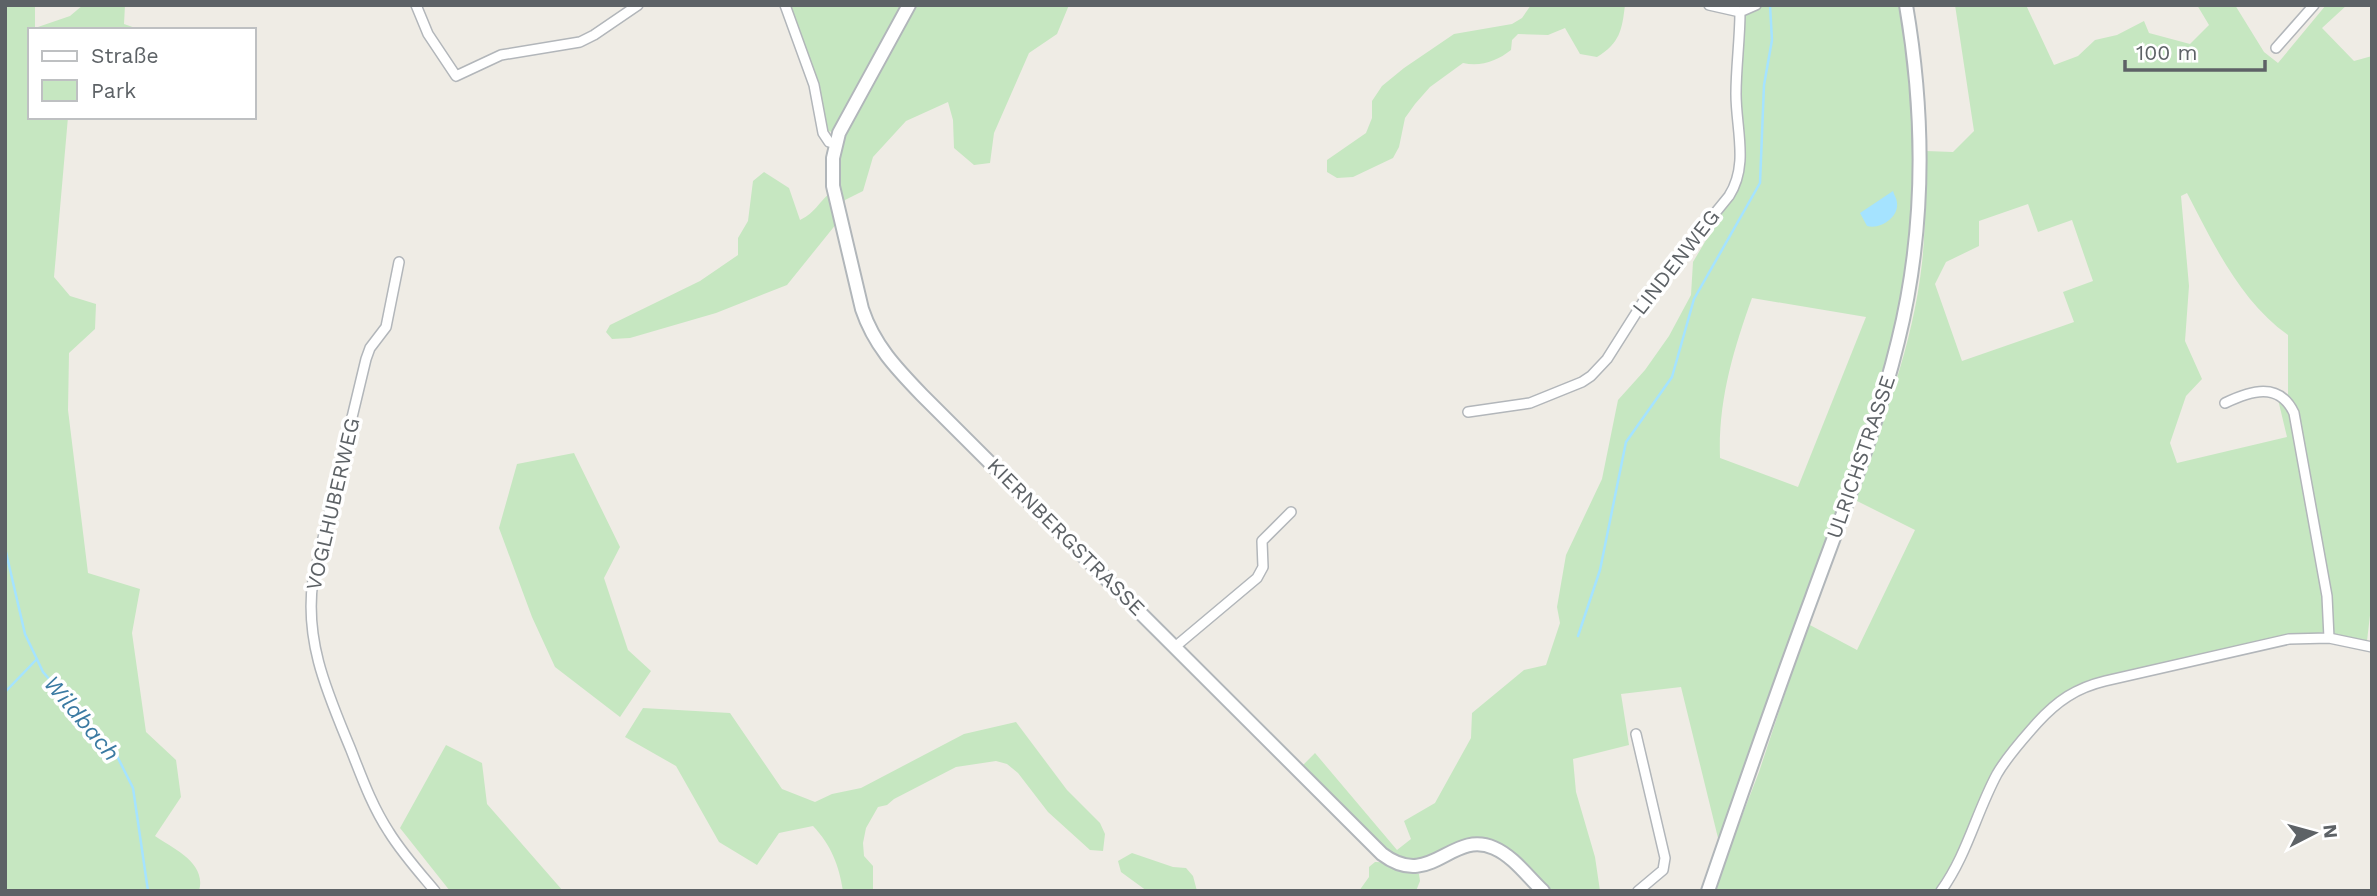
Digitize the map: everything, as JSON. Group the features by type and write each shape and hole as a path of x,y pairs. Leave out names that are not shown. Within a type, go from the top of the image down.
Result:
{"street":[{"path":"416,5 428,34 456,76 501,55 580,42 638,5"},
{"path":"785,5 814,85 823,133 829,142 836,144"},
{"name":"KIERNBERGSTRASSE","path":"909,5 839,133 832,170 833,186 862,309 876,342 886,356 922,395 1390,859 1415,867 1467,845 1484,845 1501,851 1543,891"},
{"path":"1709,5 1740,12 1756,5"},
{"name":"ULRICHSTRASSE","path":"1708,891 1875,421 1903,319 1914,246 1919,162 1917,93 1906,5"},
{"path":"2276,48 2314,5"},
{"name":"LINDENWEG","path":"1468,412 1530,403 1591,376 1607,359 1644,299 1729,196 1735,187 1740,167 1736,99 1740,12"},
{"name":"VOGLHUBERWEG","path":"399,262 386,327 370,348 366,359 313,580 310,612 322,678 370,796 389,833 435,891"},
{"path":"2225,403 2243,396 2271,392 2285,399 2294,413 2328,596 2329,638"},
{"path":"1176,646 1257,578 1263,567 1262,541 1291,512"},
{"path":"1941,891 1961,859 2006,760 2060,700 2089,685 2289,639 2329,638 2372,647"},
{"path":"1636,733 1665,858 1663,870 1638,891"}],"green space":[{"path":"5,5 35,5 35,28 28,28 28,119 68,119 54,277 70,296 96,304 95,329 69,353 68,410 88,573 140,589 132,633 146,732 176,760 181,797 155,836 194,865 200,881 199,891 5,891"},
{"path":"83,5 125,5 124,24 135,28 35,28 70,16"},
{"path":"787,5 905,5 833,132 827,131 824,125"},
{"path":"913,5 1069,5 1057,34 1029,53 994,133 990,163 974,165 954,148 953,120 948,102 906,121 873,157 863,191 845,200 837,223 787,285 716,313 630,338 612,339 606,332 610,325 700,281 738,255 738,238 748,221 753,181 764,172 789,188 800,220 835,189 840,143"},
{"path":"1531,5 1625,5 1623,22 1615,41 1597,57 1580,54 1565,28 1548,35 1518,34 1512,40 1511,50 1500,57 1482,64 1463,63 1430,87 1405,118 1399,147 1393,158 1353,177 1337,178 1327,172 1327,160 1366,133 1372,118 1372,101 1382,86 1454,34 1512,24 1522,18"},
{"path":"1723,5 1901,5 1907,30 1915,140 1912,230 1899,321 1879,396 1719,842 1681,687 1621,694 1629,745 1573,759 1576,792 1595,857 1600,891 1549,891 1501,847 1435,856 1410,863 1391,855 1301,767 1315,753 1397,850 1411,839 1404,821 1435,803 1471,738 1472,713 1524,670 1546,665 1560,623 1557,607 1566,555 1602,479 1618,400 1645,370 1669,336 1691,295 1693,262 1740,183 1743,165 1739,61 1743,14","holes":["1752,298 1866,317 1798,487 1720,458 1724,396"]},
{"path":"1955,5 2026,5 2054,65 2078,56 2095,40 2117,35 2144,21 2149,33 2190,44 2209,25 2197,5 2235,5 2264,52 2278,63 2326,5 2347,5 2322,28 2354,61 2372,56 2372,598 2367,641 2335,634 2330,629 2103,677 2079,684 2063,693 2021,735 1948,874 1936,891 1713,891 1759,772 1808,624 1857,650 1915,530 1853,499 1886,413 1912,324 1923,249 1926,151 1953,152 1974,131","holes":["2187,193 2229,270 2256,306 2288,335 2288,395 2276,391 2287,437 2177,463 2170,443 2186,396 2202,379 2185,341 2189,286 2181,196","2028,204 2038,232 2072,220 2093,281 2063,292 2074,322 1962,361 1935,284 1946,262 1979,246 1979,221"]},
{"path":"574,453 620,547 604,578 628,650 651,671 620,717 555,667 532,617 499,528 517,464"},
{"path":"643,708 730,713 782,789 815,802 832,794 861,788 964,734 1016,722 1067,790 1100,823 1105,834 1103,851 1090,850 1048,812 1018,773 1007,764 996,761 956,767 887,805 878,807 866,828 863,843 864,856 873,866 873,891 843,891 833,856 813,826 779,833 757,865 719,842 676,766 625,737"},
{"path":"446,745 482,763 487,804 563,891 450,891 400,828"},
{"path":"1132,853 1173,867 1186,868 1193,876 1197,891 1147,891 1121,872 1118,861"},
{"path":"1375,862 1419,874 1420,881 1416,891 1359,891 1369,877 1369,867"}],"water":[{"path":"1893,191 1897,202 1895,213 1883,224 1867,226 1860,213"}],"waterway":[{"path":"1578,636 1600,570 1626,442 1672,377 1694,299 1760,183 1764,85 1772,40 1770,5"},
{"name":"Wildbach","path":"5,548 25,634 43,672 117,756 133,788 148,891"},
{"path":"5,692 37,659"}]}
